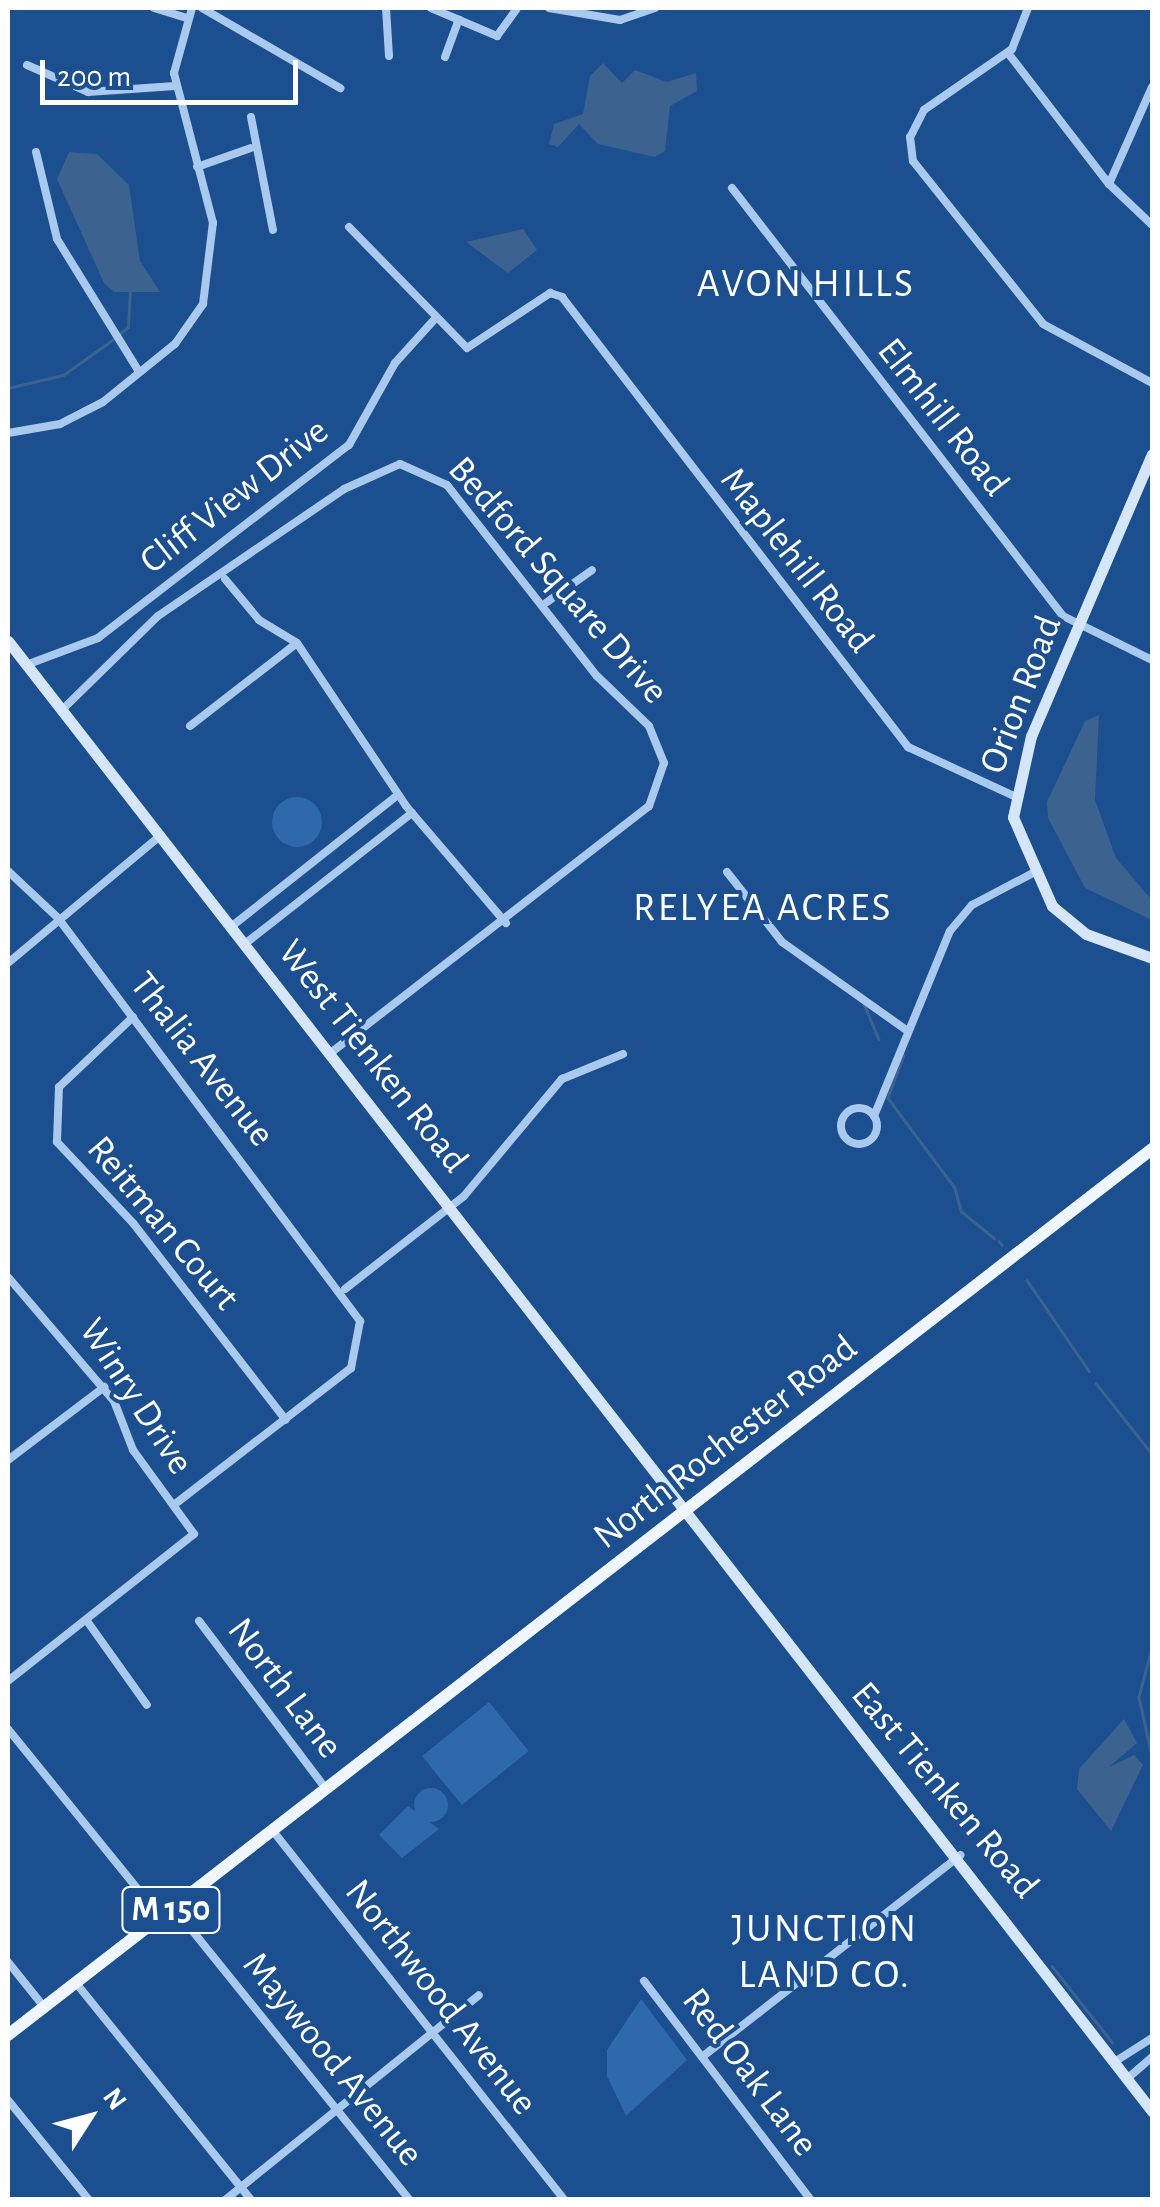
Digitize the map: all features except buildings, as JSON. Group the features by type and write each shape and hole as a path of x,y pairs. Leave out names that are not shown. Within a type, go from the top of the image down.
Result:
{"main road":[{"name":"Orion Road","path":"1031,874 1014,796 1152,454"},
{"name":"West Tienken Road","path":"8,641 450,1207 682,1516"},
{"path":"1031,874 1086,934 1152,958"},
{"name":"North Rochester Road","path":"330,1786 1152,1149"},
{"name":"East Tienken Road","path":"682,1516 844,1720 961,1856 1152,2111"},
{"name":"M 150","path":"8,2035 330,1786"}],"street":[{"path":"154,8 187,18"},
{"path":"8,433 83,414 140,372 187,329 214,269 197,167 175,86 192,8"},
{"path":"202,8 340,88"},
{"path":"386,8 389,56"},
{"path":"431,8 497,36 517,8"},
{"path":"548,8 566,14 656,8"},
{"path":"1028,8 1008,53 924,110 910,137 914,160 1043,324 1152,382"},
{"path":"445,56 459,19"},
{"path":"1008,53 1108,184 1152,225"},
{"path":"27,65 88,92 175,86"},
{"path":"1108,184 1152,87"},
{"path":"251,117 252,148 273,230"},
{"path":"197,167 252,148"},
{"path":"36,152 57,239 140,372"},
{"name":"Elmhill Road","path":"732,188 1017,560 1080,627"},
{"path":"348,226 433,321"},
{"name":"Maplehill Road","path":"433,321 466,348 550,293 572,313 908,748 1014,796"},
{"name":"Cliff View Drive","path":"26,665 98,638 349,445 395,363 433,321"},
{"name":"Bedford Square Drive","path":"63,708 130,638 224,578 344,490 400,464 447,485 546,602 597,676 649,726 664,780 633,823 506,924"},
{"path":"546,602 592,570"},
{"path":"224,578 259,620 297,643 412,814 506,924 331,1053"},
{"path":"1080,627 1152,660"},
{"path":"190,726 297,643"},
{"path":"232,926 398,795"},
{"path":"246,943 412,814"},
{"path":"8,962 161,834"},
{"name":"Thalia Avenue","path":"8,871 58,918 344,1289 360,1321 358,1358 286,1420 174,1505"},
{"path":"727,872 782,942 905,1030"},
{"path":"880,1098 842,1119 847,1140 872,1139 874,1116 905,1030 962,915 1031,874"},
{"name":"Reitman Court","path":"133,1018 59,1087 57,1142 133,1223 286,1420"},
{"path":"344,1289 450,1207 562,1079 624,1054"},
{"path":"863,1109 874,1116"},
{"name":"Winry Drive","path":"8,1277 104,1387 133,1450 174,1505"},
{"path":"8,1460 104,1387"},
{"path":"8,1681 192,1540 174,1505"},
{"path":"87,1621 148,1705"},
{"name":"North Lane","path":"199,1622 330,1786"},
{"path":"8,1729 160,1918"},
{"name":"Northwood Avenue","path":"273,1831 564,2200"},
{"path":"702,2057 961,1856"},
{"name":"Maywood Avenue","path":"174,1908 410,2200"},
{"path":"8,1962 44,2007"},
{"name":"Red Oak Lane","path":"644,1980 811,2200"},
{"path":"76,1983 251,2200"},
{"path":"225,2200 480,1995"},
{"path":"1116,2061 1152,2038"},
{"path":"1128,2078 1152,2057"},
{"path":"8,2100 89,2200"}],"shaded area":[{"path":"603,63 622,83 635,70 667,82 696,73 697,91 670,106 665,151 655,157 598,144 579,124 558,147 549,144 554,124 583,114 590,76"},
{"path":"69,152 97,154 129,185 140,261 160,292 114,292 104,283 57,179"},
{"path":"523,229 537,250 508,273 466,242"},
{"path":"1099,715 1095,800 1116,858 1152,900 1152,920 1085,888 1048,818 1047,802 1085,721"},
{"path":"297,797 315,804 322,822 315,840 297,847 279,840 272,822 279,804"},
{"path":"489,1702 529,1751 462,1805 422,1756"},
{"path":"1124,1719 1137,1743 1109,1767 1134,1755 1143,1765 1111,1831 1077,1789 1079,1769"},
{"path":"431,1788 443,1793 448,1805 443,1817 431,1822 419,1817 414,1805 419,1793"},
{"path":"408,1806 439,1829 402,1858 379,1835"},
{"path":"641,1999 687,2060 626,2116 607,2076 607,2050"}],"waterway":[{"path":"8,388 63,375 107,344 128,327 130,293"},
{"path":"864,1004 879,1039"},
{"path":"904,1055 888,1098 955,1188 961,1211 994,1238"},
{"path":"999,1241 1002,1245"},
{"path":"1027,1280 1089,1371"},
{"path":"1096,1383 1152,1454"},
{"path":"1152,1648 1139,1697 1152,1756"},
{"path":"1052,1966 1112,2042"}],"district":[{"name":"AVON HILLS","path":"806,284"},
{"name":"RELYEA ACRES","path":"763,908"},
{"name":"JUNCTION LAND CO.","path":"825,1952"}]}
